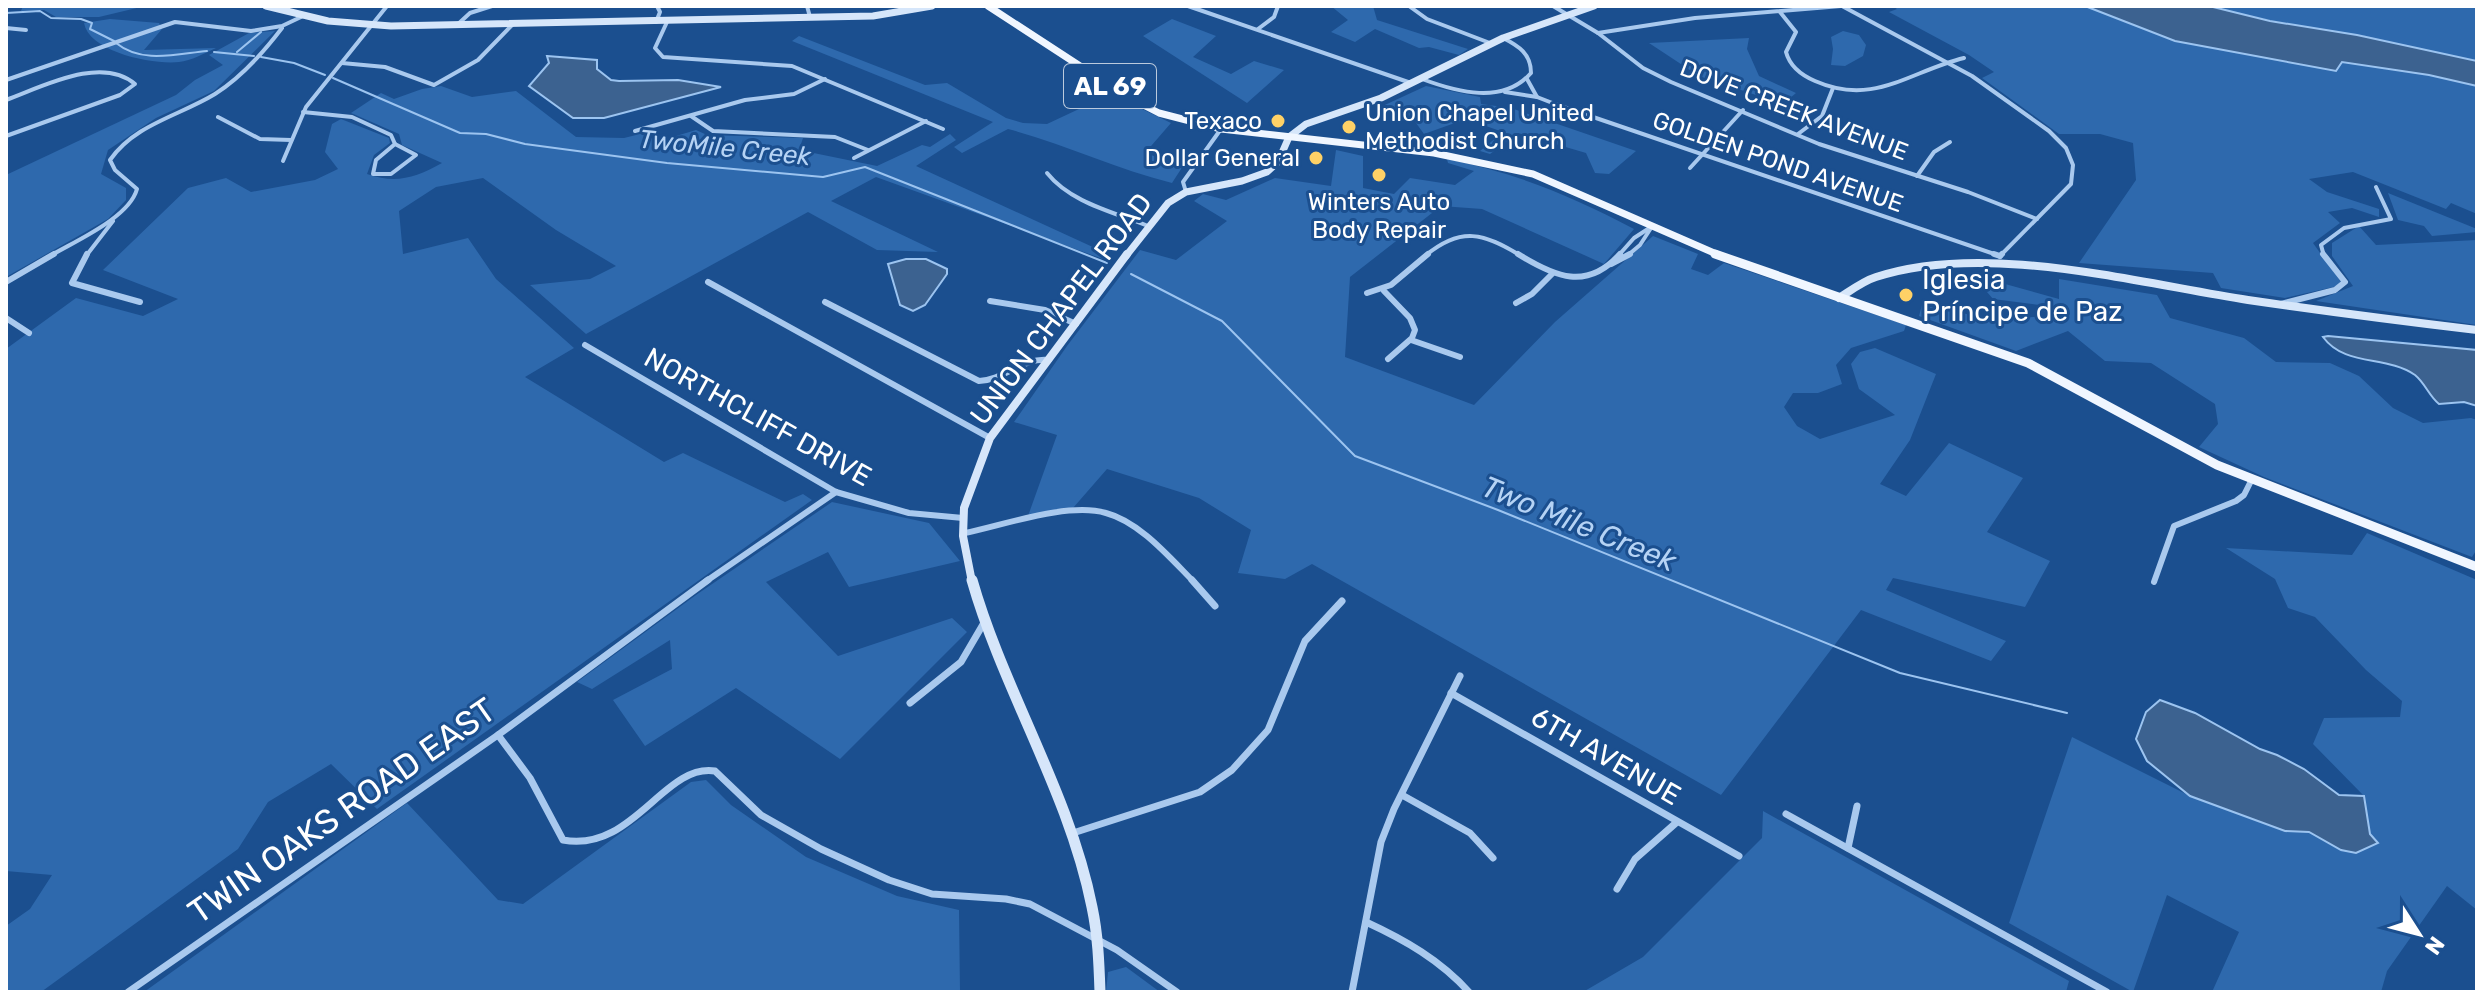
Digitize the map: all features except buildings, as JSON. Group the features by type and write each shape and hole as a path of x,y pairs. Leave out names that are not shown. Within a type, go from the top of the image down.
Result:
{"main road":[{"name":"AL 69","path":"988,6 1141,105 1169,116 1221,129 1434,153 1497,164 1562,185 1712,253 2028,363 2074,385 2188,451 2477,567"}],"street":[{"path":"266,6 301,17 371,25 669,22 907,12 932,6"},
{"path":"283,161 303,112 387,6"},
{"path":"457,25 470,13 492,6"},
{"path":"656,22 660,12 657,6"},
{"path":"807,6 810,17"},
{"path":"1188,6 1412,84"},
{"path":"1257,30 1274,17 1278,6"},
{"path":"1409,6 1427,19 1490,43"},
{"name":"DOVE CREEK AVENUE","path":"1553,6 1598,33 1657,76 1798,134 2037,219"},
{"path":"1289,137 1306,124 1412,84 1490,43 1594,6"},
{"path":"1598,33 1691,19 1842,6 1947,62 2049,131 2068,152 2073,165 2071,184 2001,260"},
{"path":"1780,12 1796,32 1786,52 1789,63 1810,79 1833,88 1864,90 1886,87 1964,58"},
{"path":"140,302 72,283 84,258 135,196 137,189 113,168 110,160 113,153 139,133 226,87 282,28 301,17"},
{"path":"6,80 181,21 224,29 282,28"},
{"path":"669,22 655,51 663,57 782,64 943,129"},
{"path":"342,63 381,66 434,85 478,60 513,24"},
{"path":"6,28 26,30"},
{"path":"1422,79 1458,91 1500,91 1527,79 1532,70 1530,58 1503,38"},
{"path":"6,100 83,74 121,74 131,78 135,84 120,95 6,136"},
{"path":"635,131 751,99 794,94 825,79"},
{"path":"1527,79 1537,97"},
{"path":"1798,134 1825,116 1833,88"},
{"name":"GOLDEN POND AVENUE","path":"1500,91 1537,97 2001,260"},
{"path":"1690,168 1743,110"},
{"path":"303,112 352,117 391,135 395,144 416,155 396,173 373,174 376,160 395,144"},
{"path":"691,116 713,131 830,136 868,150"},
{"path":"218,117 260,139 291,140"},
{"path":"854,158 926,121"},
{"path":"1186,192 1183,182 1221,129"},
{"name":"UNION CHAPEL ROAD","path":"1100,992 1097,939 1089,887 1073,833 985,621 972,578 963,518 974,476 990,438 1148,226 1168,203 1186,192 1261,176 1278,162 1289,137"},
{"path":"1917,176 1934,152 1950,142"},
{"path":"1047,173 1052,183 1148,226"},
{"path":"2281,304 2340,288 2345,282 2324,256 2321,245 2325,239 2352,224 2391,219 2376,187"},
{"path":"6,282 118,215"},
{"path":"1367,293 1384,291 1440,244 1461,235 1494,240 1552,274 1584,277 1621,261 1649,235 1651,227"},
{"path":"1839,298 1857,283 1889,270 2001,260 2281,304 2477,330"},
{"path":"1516,303 1532,294 1552,274"},
{"path":"708,282 990,438"},
{"path":"1384,291 1415,323 1417,333 1388,359"},
{"path":"990,301 1045,310 1076,324"},
{"path":"825,302 979,381 997,380 1033,358 1049,360"},
{"path":"6,318 29,333"},
{"path":"1411,340 1460,357"},
{"name":"NORTHCLIFF DRIVE","path":"585,345 836,492 909,513 963,518"},
{"path":"2154,582 2174,526 2236,501 2244,495 2252,479"},
{"name":"TWIN OAKS ROAD EAST","path":"128,992 498,735 712,577 836,492"},
{"path":"965,533 1077,512 1111,514 1132,525 1205,592 1215,606"},
{"path":"1073,833 1200,792 1232,770 1268,730 1305,641 1342,601"},
{"path":"910,703 961,662 985,621"},
{"path":"1352,992 1381,842 1460,676"},
{"name":"6TH AVENUE","path":"1451,693 1739,856"},
{"path":"498,735 530,778 563,840 573,844 595,841 626,825 680,783 700,771 711,770 720,773 741,798 761,815 834,855 917,889 947,897 1022,901 1097,939 1177,992"},
{"path":"1402,795 1470,833 1493,858"},
{"path":"1848,848 1857,806"},
{"path":"1786,814 2107,992"},
{"path":"1617,889 1635,859 1677,822"},
{"path":"1366,922 1398,936 1454,976 1469,992"}],"shaded area":[{"path":"23,6 145,6 99,17 56,17 44,10 21,11"},
{"path":"1331,6 1373,6 1377,20 1468,49 1459,55 1429,47 1419,48 1375,29 1355,42 1331,32 1348,20"},
{"path":"1893,6 2085,6 2342,62 2429,75 2477,86 2477,214 2451,203 2446,209 2353,172 2309,179 2327,192 2379,209 2379,217 2352,208 2328,212 2340,223 2313,243 2341,282 2338,286 2285,298 2221,288 2213,273 2079,263 2136,180 2133,143 2100,134 2059,134 1982,78 1994,72 1889,12 1897,9"},
{"path":"2085,6 2209,6 2270,21 2357,35 2477,61 2477,86 2429,75 2342,62 2336,71 2175,41"},
{"path":"2209,6 2477,6 2477,61 2275,21"},
{"path":"110,19 159,23 162,29 144,50 216,48 179,62 139,59 97,42 84,23"},
{"path":"1172,19 1216,36 1193,57 1231,74 1254,61 1284,70 1247,103 1143,36"},
{"path":"275,31 214,91 156,118 108,150 101,174 126,188 126,200 108,219 6,277 6,175 176,95 195,80 223,65 209,55 249,33"},
{"path":"1843,31 1859,35 1866,45 1863,56 1845,66 1831,65 1831,37"},
{"path":"799,36 925,85 947,83 1006,118 1023,123 1047,124 1111,94 1171,123 1145,153 1183,166 1172,183 1008,129 962,153 954,147 993,122 792,41"},
{"path":"1749,38 1747,49 1759,76 1796,93 1783,104 1699,76 1649,43"},
{"path":"547,56 597,60 597,69 611,80 678,80 721,87 604,118 573,118 529,86 549,63"},
{"path":"441,86 472,97 516,91 576,137 624,138 652,131 666,139 696,130 707,135 803,138 799,150 877,166 922,145 930,147 950,134 956,140 916,166 1108,254 1103,259 876,177 831,201 938,252 877,250 808,212 586,334 530,285 590,279 616,266 556,230 483,178 436,187 399,211 403,254 468,238 496,279 574,348 525,377 664,462 683,453 785,502 803,494 812,500 377,809 331,764 268,802 238,849 41,992 6,992 6,926 30,909 52,875 6,871 6,349 76,298 143,316 178,299 103,270 188,188 226,178 251,192 315,180 338,169 325,152 332,124 341,119 389,138 390,143 374,155 367,174 387,179 405,178 442,163 402,145 399,134 351,113 381,93 394,99"},
{"path":"1426,86 1480,97 1481,104 1511,108 1636,151 1609,174 1595,173 1586,153 1518,133 1490,154 1480,151 1503,132 1466,119 1424,134 1411,116 1376,109"},
{"path":"1336,150 1363,156 1363,188 1394,194 1410,178 1455,185 1474,171 1448,163 1447,159 1497,171 1543,187 1634,229 1604,264 1482,209 1441,206 1350,277 1345,357 1474,405 1555,322 1653,236 1698,254 1691,269 1708,275 1724,263 1906,325 1904,331 1851,348 1836,365 1842,384 1818,393 1793,393 1784,407 1797,426 1820,439 1895,415 1859,389 1851,364 1860,352 1875,348 1936,374 1910,440 1880,484 1906,496 1949,443 2023,478 1987,532 2050,561 2025,607 1893,578 1886,590 2006,641 1991,661 1861,610 1721,795 1312,564 1285,579 1238,573 1251,530 1199,498 1107,469 1073,508 1028,516 1057,435 1014,422 1140,250 1176,260 1227,221 1194,201 1203,194 1226,200 1275,178 1331,186"},
{"path":"2388,193 2477,229 2477,232 2432,236 2424,226 2398,220"},
{"path":"2359,226 2376,245 2477,240 2477,325 2316,301 2353,286 2332,256 2332,243"},
{"path":"906,259 926,259 947,269 947,274 925,305 913,311 900,305 888,264"},
{"path":"2059,279 2157,295 2170,318 2244,338 2276,362 2330,363 2359,376 2393,408 2423,423 2477,420 2477,549 2472,557 2264,477 2199,447 2218,424 2215,404 2151,363 2105,361 2068,331 2016,351 1919,316 1922,305 1984,316 2048,316 2039,305 1993,299 1981,285 1998,282 2059,299"},
{"path":"2323,337 2477,350 2477,406 2464,402 2439,404 2415,375 2391,365 2343,353"},
{"path":"832,502 929,523 960,561 849,587 828,552 766,582 838,656 952,618 967,632 840,759 736,688 645,746 613,700 672,669 670,640 592,689 577,682 696,595"},
{"path":"2367,533 2477,580 2477,910 2447,886 2387,971 2381,992 2212,992 2239,932 2167,895 2133,992 2009,923 2072,737 2190,796 2285,831 2309,832 2341,850 2378,843 2370,834 2364,796 2313,744 2324,718 2400,717 2402,701 2366,670 2315,617 2288,608 2275,579 2226,548 2352,555"},
{"path":"2160,700 2195,713 2304,769 2339,795 2364,796 2370,834 2378,843 2356,853 2341,850 2309,832 2285,831 2190,796 2147,761 2136,739 2146,712"},
{"path":"706,780 731,805 806,857 897,896 959,910 960,992 144,992 407,803 498,900 523,904 691,782"},
{"path":"1763,811 2069,981 2066,992 1583,992 1643,957 1762,838"},
{"path":"1126,967 1160,992 1106,992 1108,972"}],"waterway":[{"name":"Two Mile Creek","path":"6,13 40,11 51,18 81,19 92,23 90,29 114,41"},
{"path":"237,52 261,32"},
{"name":"TwoMile Creek","path":"116,43 148,56 207,51"},
{"name":"TwoMile Creek","path":"214,52 254,56"},
{"name":"TwoMile Creek","path":"261,57 294,63 325,75"},
{"name":"TwoMile Creek","path":"333,78 460,133 486,134 525,144 667,163 823,177 865,167 1107,263"},
{"name":"Two Mile Creek","path":"1131,274 1222,321 1355,456 1498,510 1900,673 2067,713"}],"place":[{"name":"Texaco","path":"1278,121"},
{"name":"Union Chapel United Methodist Church","path":"1349,127"},
{"name":"Dollar General","path":"1316,158"},
{"name":"Winters Auto Body Repair","path":"1379,175"},
{"name":"Iglesia Príncipe de Paz","path":"1906,295"}]}
